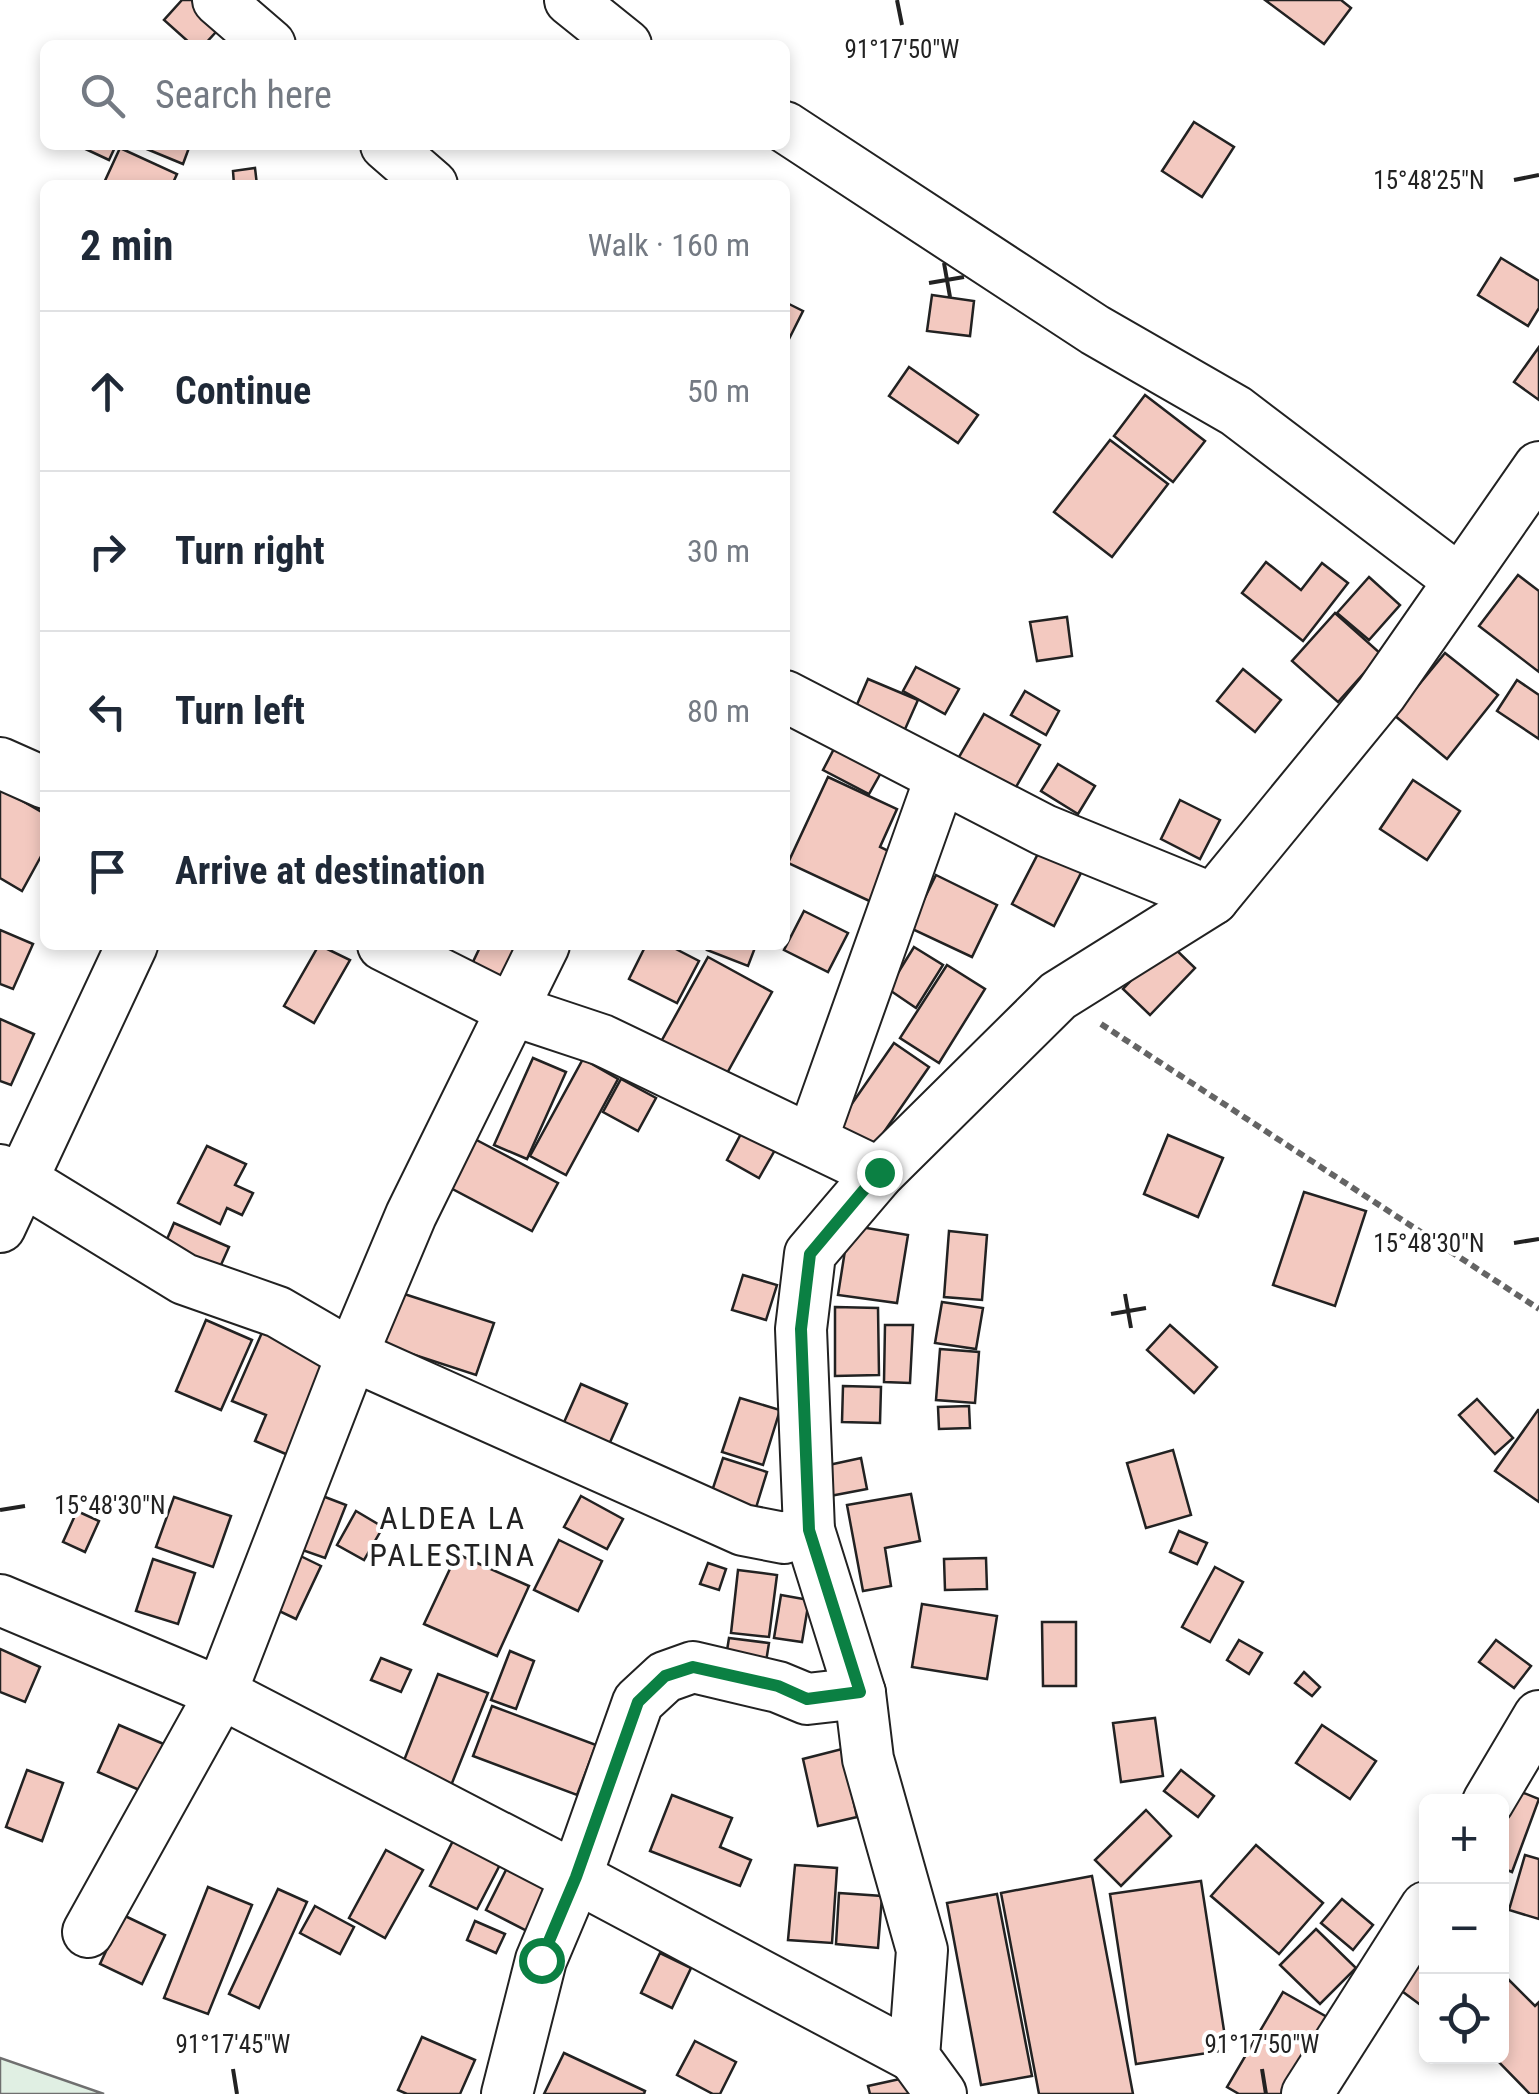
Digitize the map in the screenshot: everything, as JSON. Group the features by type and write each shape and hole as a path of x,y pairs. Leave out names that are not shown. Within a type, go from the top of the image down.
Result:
{"street":[{"path":"218,0 264,40"},
{"path":"570,0 620,40"},
{"path":"790,130 1094,330 1236,412 1460,580"},
{"path":"392,150 426,180"},
{"path":"928,2076 922,1950 868,1758 860,1692 809,1530 801,1329 810,1254 879,1172 1058,996 1212,899 1381,694 1539,466"},
{"path":"790,699 1044,830 1212,899"},
{"path":"0,762 40,780"},
{"path":"812,1139 940,779"},
{"path":"0,1227 12,1176 129,950"},
{"path":"393,950 512,1010 602,1040 879,1172"},
{"path":"88,1932 221,1693 352,1355 411,1215 542,950"},
{"path":"12,1176 184,1279 278,1312 352,1355 743,1530 784,1538 809,1530"},
{"path":"0,1600 221,1693 576,1877 928,2076"},
{"path":"507,2094 541,1960 576,1877 638,1702 665,1676 693,1667 778,1686 807,1699 860,1692"},
{"path":"1493,1794 1539,1716"},
{"path":"1308,2094 1419,1918"}],"path":[{"path":"1058,996 1539,1308"}],"green space":[{"path":"0,2058 104,2094 0,2094"}],"building":[{"path":"182,0 202,0 226,21 209,40 186,40 164,20"},
{"path":"1265,0 1341,0 1351,8 1324,44"},
{"path":"1194,122 1234,147 1202,197 1162,171"},
{"path":"88,150 114,150 109,160"},
{"path":"119,150 177,174 174,180 105,180"},
{"path":"149,150 188,150 183,164"},
{"path":"255,168 256,180 234,180 233,171"},
{"path":"1501,258 1539,281 1539,308 1528,326 1478,295"},
{"path":"932,295 974,301 970,336 927,331"},
{"path":"790,304 803,311 790,337"},
{"path":"1539,347 1539,400 1514,382"},
{"path":"909,367 978,415 958,443 889,396"},
{"path":"1145,395 1205,441 1173,482 1114,436"},
{"path":"1110,440 1168,484 1112,557 1054,512"},
{"path":"1266,562 1301,590 1322,563 1348,583 1303,641 1242,593"},
{"path":"1518,575 1539,591 1539,672 1479,626"},
{"path":"1369,577 1400,605 1369,640 1337,613"},
{"path":"1335,613 1381,654 1338,702 1292,661"},
{"path":"1067,617 1072,656 1037,661 1030,622"},
{"path":"1445,653 1498,695 1447,759 1394,715"},
{"path":"916,667 959,689 945,714 903,691"},
{"path":"1243,669 1281,700 1255,732 1217,701"},
{"path":"868,679 918,700 902,736 852,716"},
{"path":"1517,680 1539,695 1539,739 1497,711"},
{"path":"1025,691 1059,711 1046,735 1011,715"},
{"path":"984,714 1040,745 1008,801 952,769"},
{"path":"836,745 883,769 869,794 823,770"},
{"path":"1058,764 1095,786 1078,814 1041,791"},
{"path":"828,777 897,809 880,847 901,857 878,905 790,864"},
{"path":"1413,780 1460,811 1427,860 1380,829"},
{"path":"0,788 40,811 40,858 22,891 0,878"},
{"path":"1180,800 1220,820 1200,859 1161,839"},
{"path":"1042,846 1084,867 1054,926 1012,904"},
{"path":"936,875 997,905 972,957 910,928"},
{"path":"804,911 848,933 828,972 784,950 790,950 790,938"},
{"path":"0,930 33,944 13,989 0,984"},
{"path":"1168,942 1195,968 1150,1015 1123,989"},
{"path":"914,947 943,965 916,1008 888,989"},
{"path":"316,950 329,950 350,960 314,1023 284,1006"},
{"path":"479,950 521,950 506,980 472,964"},
{"path":"644,950 678,950 699,961 677,1003 629,979"},
{"path":"707,950 754,950 748,966"},
{"path":"708,957 772,992 721,1084 657,1049"},
{"path":"947,965 985,989 939,1063 900,1038"},
{"path":"0,1019 34,1034 11,1085 0,1081"},
{"path":"894,1043 929,1067 868,1155 833,1131"},
{"path":"533,1058 566,1072 527,1159 494,1145"},
{"path":"583,1059 618,1079 566,1175 530,1156"},
{"path":"621,1079 656,1098 638,1131 603,1112"},
{"path":"742,1132 775,1150 759,1178 727,1160"},
{"path":"1168,1135 1223,1158 1198,1217 1144,1194"},
{"path":"469,1136 558,1183 532,1231 443,1184"},
{"path":"207,1146 246,1164 235,1185 253,1193 242,1215 227,1208 220,1224 178,1203"},
{"path":"1304,1192 1366,1211 1335,1306 1273,1285"},
{"path":"174,1223 229,1247 216,1276 161,1253"},
{"path":"849,1225 908,1235 897,1303 838,1295"},
{"path":"949,1231 987,1235 982,1300 944,1297"},
{"path":"743,1275 777,1285 766,1320 732,1310"},
{"path":"395,1291 494,1323 476,1375 378,1343"},
{"path":"942,1302 983,1308 976,1349 935,1343"},
{"path":"835,1307 878,1308 879,1375 835,1376"},
{"path":"206,1320 252,1340 221,1410 176,1391"},
{"path":"885,1325 913,1325 910,1383 884,1382"},
{"path":"1170,1325 1217,1367 1194,1393 1147,1350"},
{"path":"264,1328 336,1358 293,1457 255,1441 266,1415 232,1401"},
{"path":"940,1349 979,1352 975,1403 936,1400"},
{"path":"581,1384 627,1404 607,1449 561,1429"},
{"path":"843,1386 881,1387 880,1423 842,1422"},
{"path":"740,1398 780,1410 763,1465 722,1452"},
{"path":"1477,1399 1513,1438 1495,1454 1459,1415"},
{"path":"969,1406 970,1428 939,1429 938,1407"},
{"path":"1539,1410 1539,1502 1495,1471"},
{"path":"1173,1450 1191,1515 1146,1528 1127,1463"},
{"path":"723,1458 767,1472 755,1511 710,1497"},
{"path":"861,1458 867,1489 830,1496 824,1466"},
{"path":"312,1492 346,1505 325,1558 291,1546"},
{"path":"911,1494 920,1541 885,1548 891,1586 863,1591 847,1505"},
{"path":"581,1496 623,1519 607,1549 564,1527"},
{"path":"174,1497 231,1516 213,1567 156,1547"},
{"path":"77,1511 99,1521 85,1552 63,1542"},
{"path":"356,1511 383,1527 364,1560 337,1545"},
{"path":"1179,1531 1207,1543 1197,1564 1170,1552"},
{"path":"559,1540 602,1561 578,1611 534,1590"},
{"path":"284,1548 321,1566 296,1619 258,1601"},
{"path":"457,1554 529,1586 497,1656 424,1624"},
{"path":"986,1558 987,1589 945,1590 944,1559"},
{"path":"153,1559 195,1573 178,1624 136,1611"},
{"path":"708,1563 726,1569 719,1590 700,1584"},
{"path":"1215,1567 1243,1582 1210,1642 1182,1627"},
{"path":"738,1570 777,1575 769,1637 731,1633"},
{"path":"781,1595 809,1600 802,1642 774,1638"},
{"path":"922,1604 997,1616 987,1679 912,1667"},
{"path":"1042,1622 1076,1622 1076,1686 1043,1686"},
{"path":"729,1638 769,1643 765,1668 725,1663"},
{"path":"1239,1640 1262,1653 1249,1674 1227,1660"},
{"path":"1496,1640 1531,1666 1514,1688 1479,1662"},
{"path":"0,1649 40,1667 25,1702 0,1692"},
{"path":"510,1651 534,1661 516,1709 491,1700"},
{"path":"381,1658 411,1670 401,1692 371,1680"},
{"path":"1304,1672 1320,1687 1312,1696 1295,1683"},
{"path":"438,1674 488,1693 450,1788 401,1768"},
{"path":"492,1706 596,1745 577,1795 473,1756"},
{"path":"1155,1718 1163,1776 1121,1782 1113,1723"},
{"path":"119,1725 166,1745 144,1792 98,1772"},
{"path":"1322,1725 1376,1761 1350,1799 1296,1763"},
{"path":"842,1749 857,1817 818,1826 803,1759"},
{"path":"27,1770 63,1783 42,1841 6,1827"},
{"path":"1181,1770 1214,1796 1198,1817 1164,1791"},
{"path":"1509,1787 1539,1799 1512,1872 1509,1871"},
{"path":"672,1795 732,1818 720,1847 751,1860 740,1886 650,1851"},
{"path":"1146,1810 1171,1836 1121,1886 1095,1860"},
{"path":"457,1833 504,1857 477,1909 430,1886"},
{"path":"1256,1845 1323,1903 1279,1954 1211,1896"},
{"path":"386,1850 423,1870 385,1938 349,1918"},
{"path":"1525,1855 1539,1859 1539,1919 1509,1910"},
{"path":"795,1865 837,1868 832,1943 788,1940"},
{"path":"507,1868 555,1892 533,1934 486,1910"},
{"path":"1092,1876 1133,2094 1039,2094 1001,1893"},
{"path":"1201,1881 1227,2050 1136,2064 1110,1894"},
{"path":"208,1887 252,1905 208,2014 164,1998"},
{"path":"278,1889 307,1902 259,2008 229,1994"},
{"path":"839,1893 882,1896 878,1948 836,1944"},
{"path":"997,1894 1032,2076 981,2085 947,1903"},
{"path":"1342,1899 1373,1925 1353,1950 1321,1923"},
{"path":"315,1906 354,1927 340,1954 300,1933"},
{"path":"123,1915 165,1935 142,1984 100,1964"},
{"path":"475,1921 505,1934 496,1953 467,1940"},
{"path":"1316,1929 1356,1968 1320,2004 1280,1965"},
{"path":"660,1953 691,1968 672,2008 641,1993"},
{"path":"1419,1954 1419,2004 1395,1986"},
{"path":"1509,1980 1535,2006 1539,2002 1539,2094 1530,2094 1501,2064 1509,2064"},
{"path":"1283,1992 1334,2021 1291,2094 1239,2094 1227,2087"},
{"path":"422,2037 475,2060 460,2094 407,2094 398,2090"},
{"path":"695,2041 736,2062 720,2094 677,2075"},
{"path":"564,2053 645,2091 644,2094 544,2094"},
{"path":"909,2077 913,2094 870,2094 868,2086"}],"district":[{"name":"ALDEA LA PALESTINA","path":"453,1536"}],"route":[{"path":"541,1960 576,1877 638,1702 665,1676 693,1667 778,1686 807,1699 860,1692 809,1530 801,1329 810,1254 879,1172"}]}
